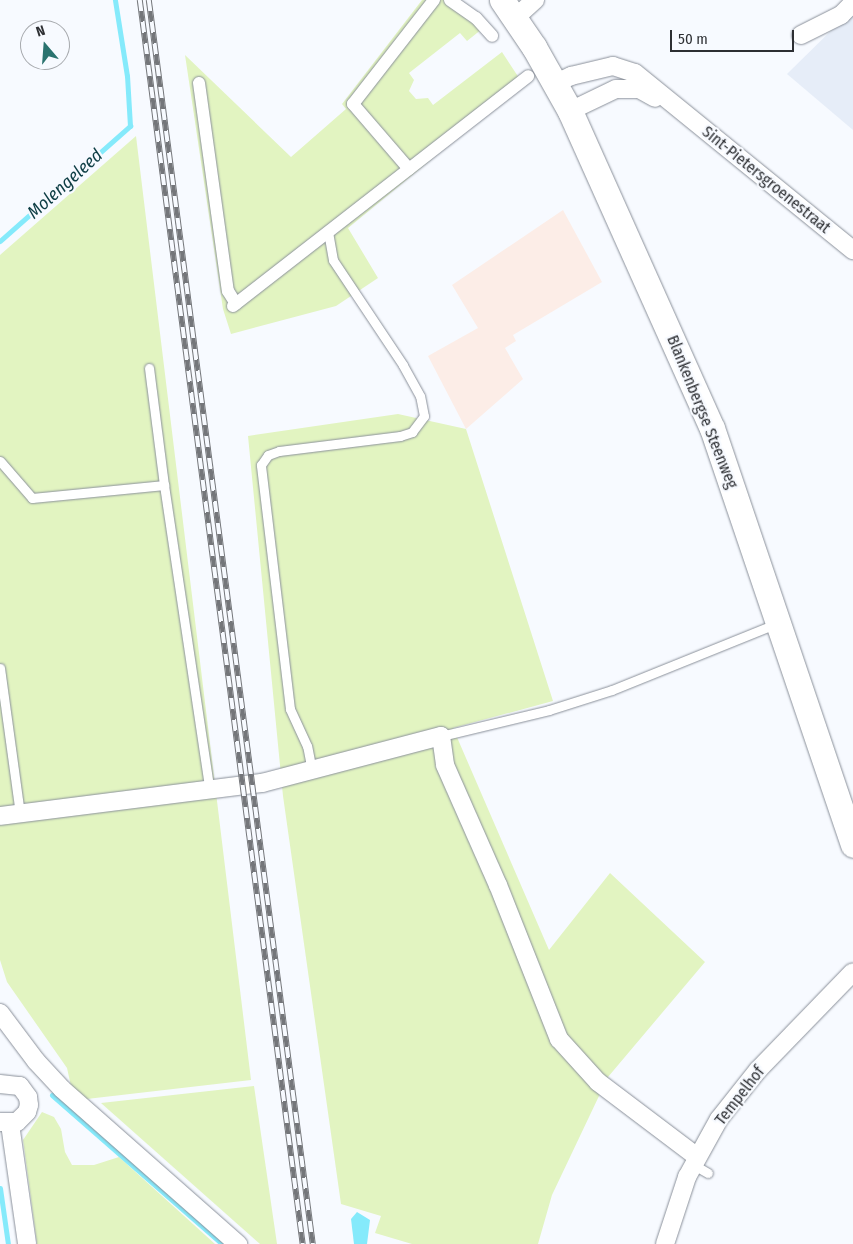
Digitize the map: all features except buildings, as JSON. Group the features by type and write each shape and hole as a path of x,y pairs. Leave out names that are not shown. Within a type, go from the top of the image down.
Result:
{"main road":[{"name":"Blankenbergse Steenweg","path":"500,24 556,83 712,428 853,846"}],"street":[{"path":"409,169 352,104 434,0"},
{"path":"450,0 476,18 500,24 535,0"},
{"path":"801,35 841,14 853,3"},
{"name":"Sint-Pietersgroenestraat","path":"556,83 613,66 635,73 679,111 853,250"},
{"path":"199,83 228,290 235,305 528,76"},
{"name":"Sint-Pietersgroenestraat","path":"570,111 605,93 626,88 639,89 679,111"},
{"path":"0,816 210,791 312,771 441,736 446,765 498,885 559,1039 598,1082 700,1165"},
{"name":"Tempelhof","path":"665,1244 700,1165 736,1095 853,972"},
{"path":"0,1013 31,1055 62,1088 238,1244"},
{"path":"0,1084 20,1086 28,1097 27,1112 5,1123 27,1244"}],"lane":[{"path":"312,771 307,746 290,709 261,465 268,456 279,450 400,436 412,432 424,416 420,396 403,365 333,260 328,232"},
{"path":"149,368 164,485 210,791"},
{"path":"0,461 32,498 164,485"},
{"path":"441,736 549,710 612,690 778,623"},
{"path":"0,668 20,814"}],"shaded area":[{"path":"853,9 853,130 787,74"},
{"path":"563,210 602,282 513,335 516,341 505,348 523,379 466,429 428,356 478,328 452,285"}],"green space":[{"path":"422,0 458,0 482,29 467,41 460,33 409,73 414,80 409,91 416,99 428,98 433,105 502,52 523,84 348,228 378,278 336,306 231,334 223,309 185,55 291,157 346,109 342,104"},
{"path":"136,136 251,1080 78,1100 73,1095 67,1068 7,982 0,960 0,255"},
{"path":"398,414 466,429 553,701 453,728 549,950 610,873 705,962 608,1077 552,1195 538,1244 412,1244 375,1233 381,1216 341,1204 283,796 248,436"},
{"path":"254,1086 277,1244 260,1244 101,1103"},
{"path":"42,1112 54,1117 61,1129 65,1152 72,1165 94,1165 119,1157 215,1244 37,1244 23,1140"}],"water":[{"path":"357,1212 370,1220 367,1244 354,1244 351,1219"}],"waterway":[{"name":"Molengeleed","path":"0,241 130,126 127,76 115,0"},
{"path":"52,1095 222,1244"},
{"path":"0,1188 8,1244"}],"railway":[{"path":"140,0 303,1244"},
{"path":"149,0 313,1244"}]}
